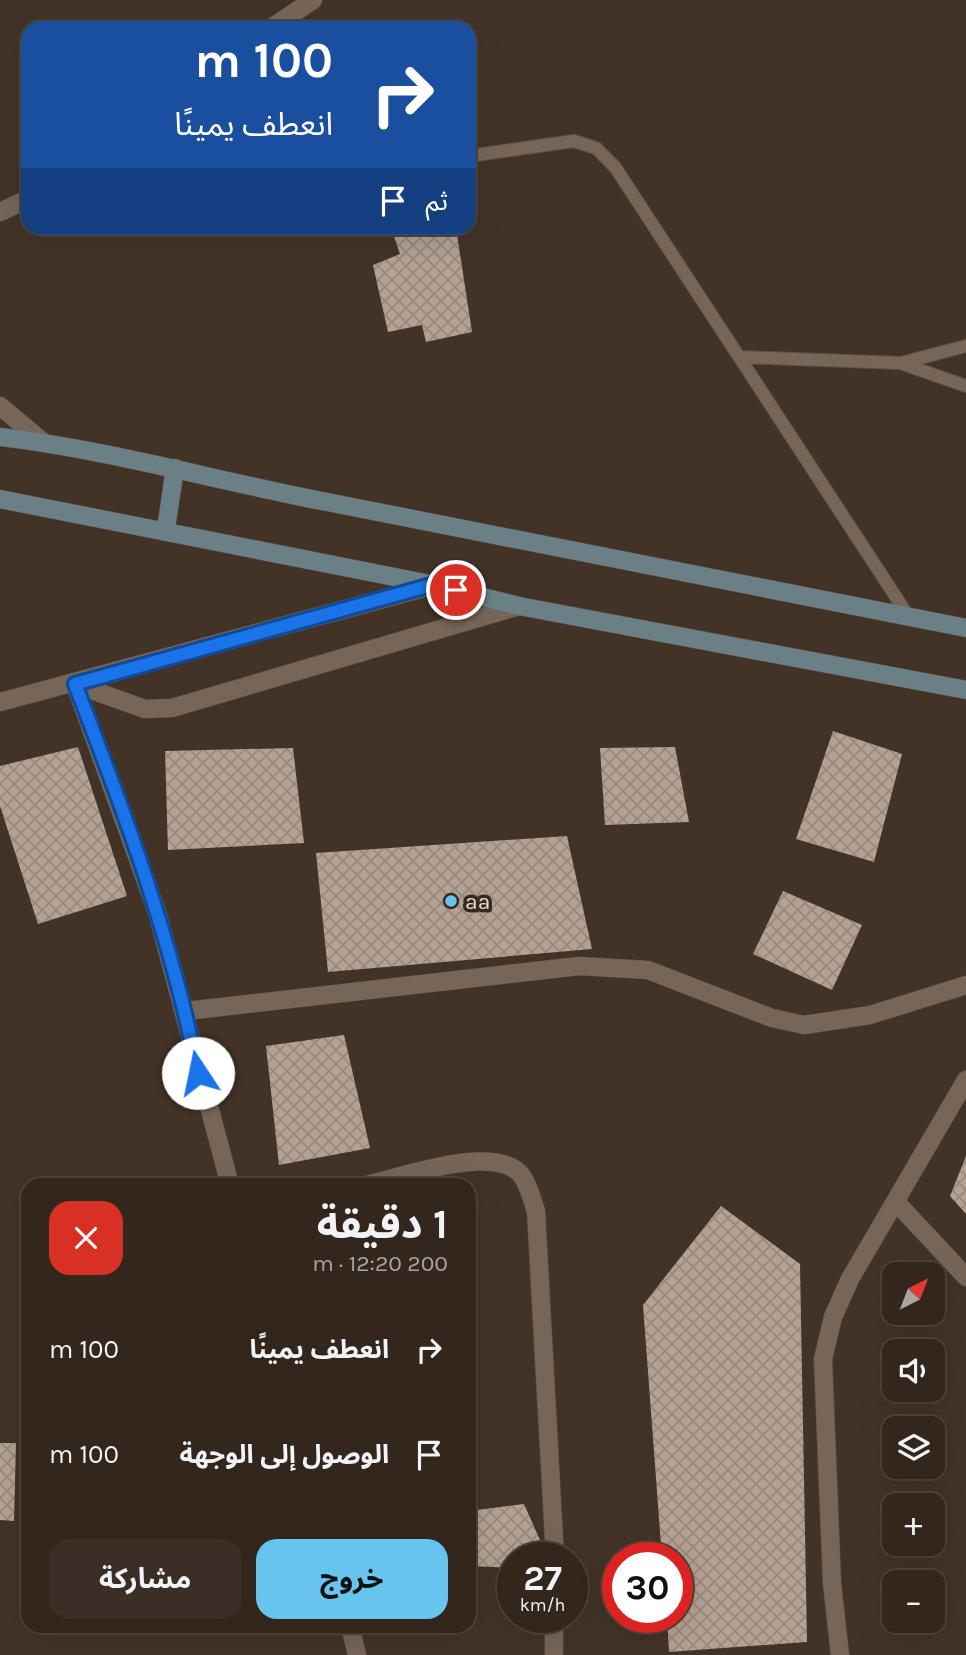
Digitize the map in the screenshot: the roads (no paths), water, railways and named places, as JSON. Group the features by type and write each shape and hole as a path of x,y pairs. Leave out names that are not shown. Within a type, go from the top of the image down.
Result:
{"main road":[{"path":"0,437 43,442 175,468 294,496 966,628"},
{"path":"166,529 175,468"},
{"path":"0,499 166,529 435,584 519,606 966,690"}],"street":[{"path":"282,21 313,0"},
{"path":"0,212 21,202"},
{"path":"0,406 43,442"},
{"path":"0,702 75,684 435,584"},
{"path":"75,684 145,709 172,708 519,606"},
{"path":"75,684 157,912 186,1011 198,1073 228,1178"},
{"path":"186,1011 579,966 648,970 772,1018 804,1025 870,1015 966,985"},
{"path":"840,1655 832,1583 822,1359 826,1338 841,1298 966,1080"},
{"path":"400,1178 486,1160 510,1167 521,1176 536,1211 554,1542"},
{"path":"897,1202 966,1277"},
{"path":"352,1633 357,1655"},
{"path":"554,1633 554,1655"}],"lane":[{"path":"476,155 574,141 596,148 615,167 909,617"},
{"path":"739,357 900,363 966,346"},
{"path":"900,363 966,386"}],"place":[{"name":"aa","path":"451,901"}]}
